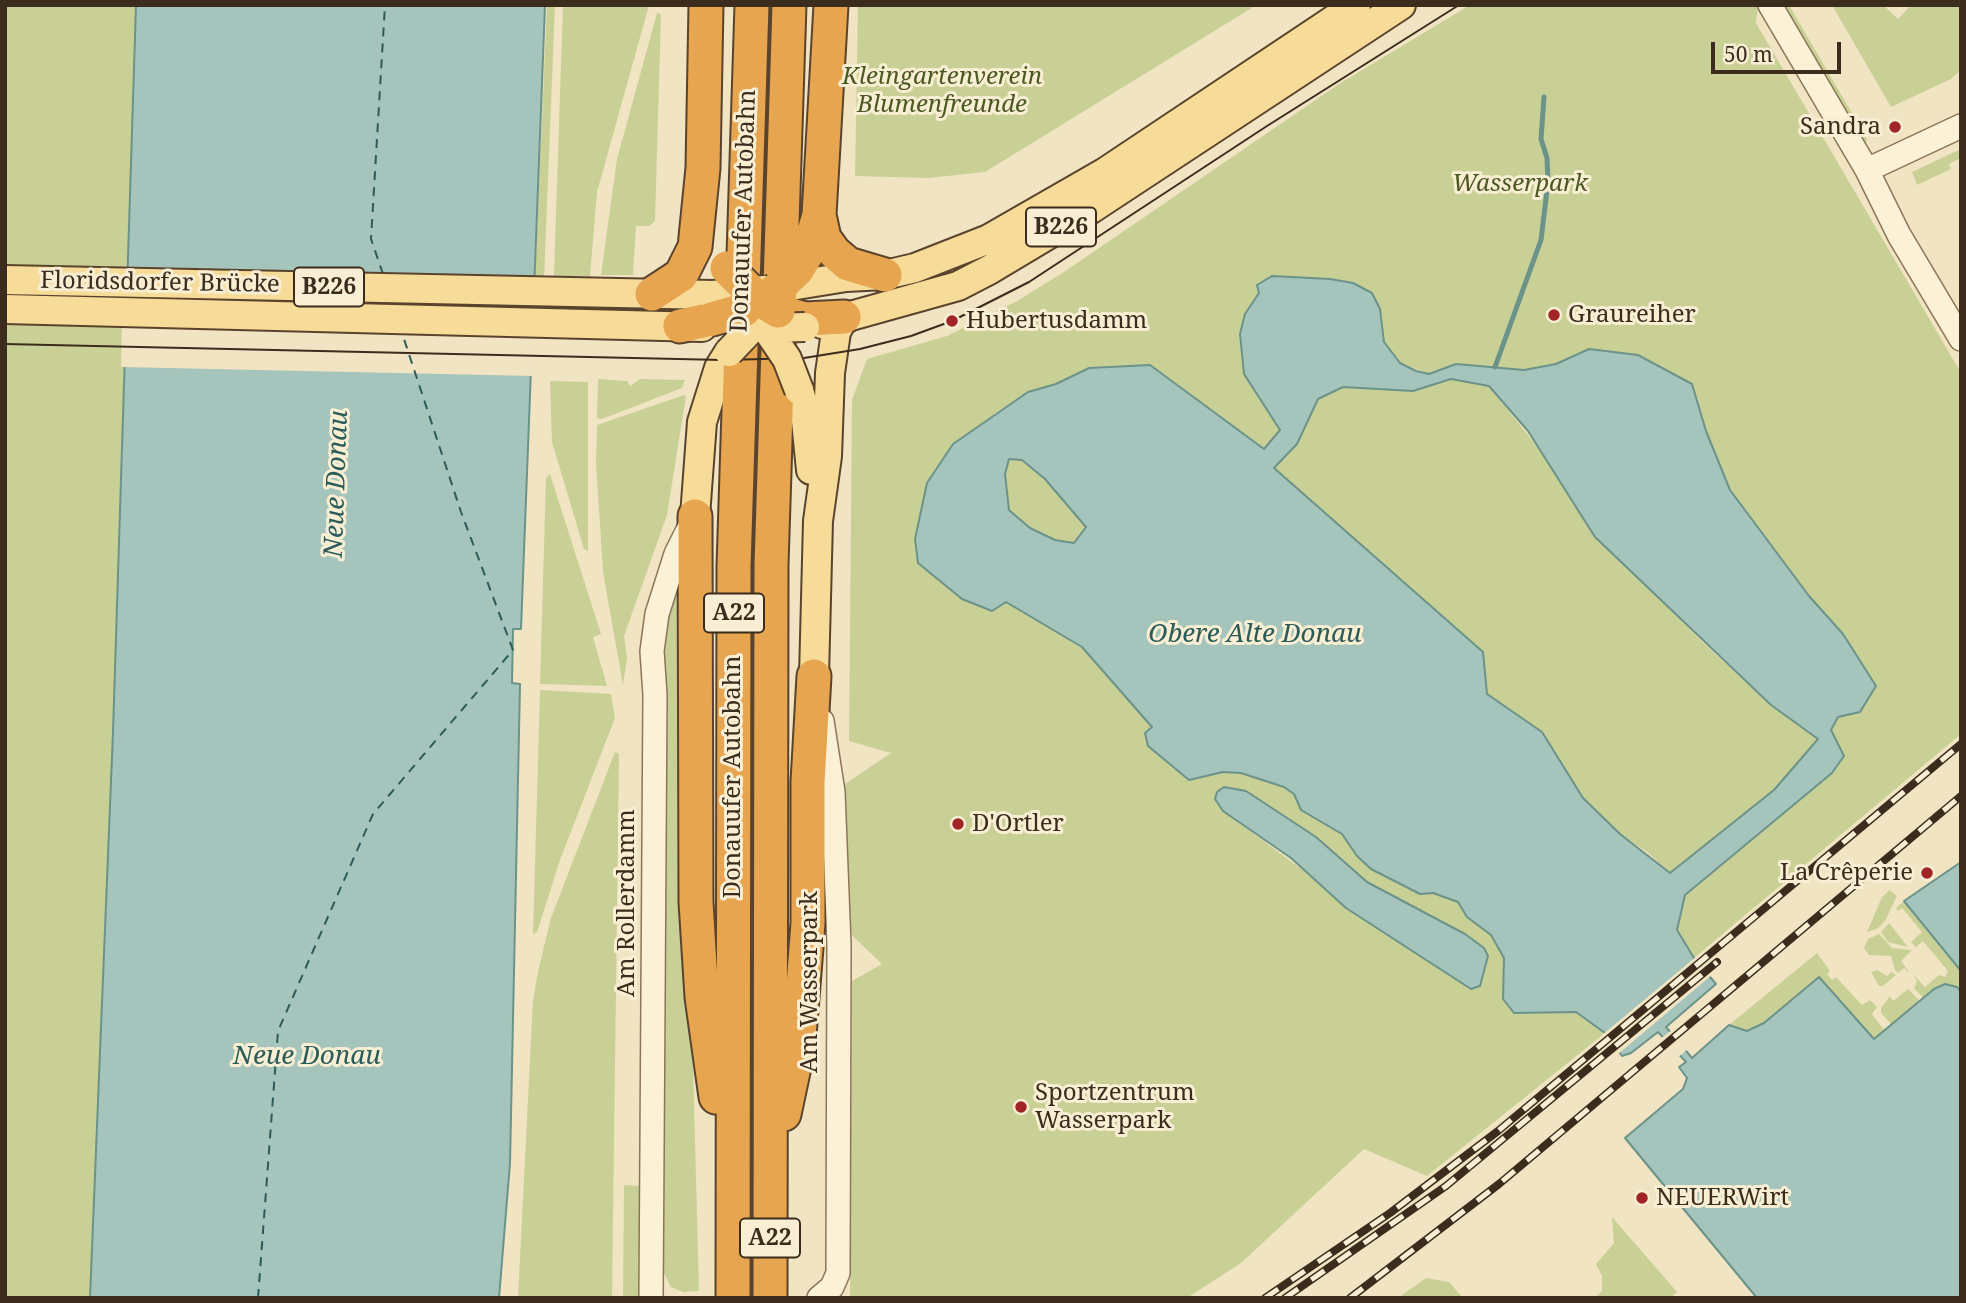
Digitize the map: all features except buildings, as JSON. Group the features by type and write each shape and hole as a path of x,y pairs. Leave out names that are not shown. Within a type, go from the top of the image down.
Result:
{"highway":[{"path":"652,294 681,275 693,254 703,168 706,5"},
{"name":"Donauufer Autobahn","path":"733,1298 734,566 752,5"},
{"name":"Donauufer Autobahn","path":"770,1298 771,565 789,5"},
{"path":"778,306 813,240 819,215 831,5"},
{"path":"703,168 714,238 707,304"},
{"path":"819,215 824,238 834,252 848,264 885,275"},
{"path":"707,304 778,306 844,317"},
{"path":"707,304 778,306"},
{"path":"695,516 694,808 697,915 702,997 733,1222"},
{"path":"770,1178 799,1034 808,923 808,782 814,676"}],"main road":[{"name":"B226","path":"885,275 946,257 1030,218 1104,173 1356,5"},
{"name":"B226","path":"844,317 958,286 989,270 1091,209 1401,5"},
{"path":"713,373 778,306 850,291 885,275"},
{"name":"Floridsdorfer Brücke","path":"5,280 652,294"},
{"name":"B226","path":"652,294 707,304"},
{"path":"695,516 700,438 713,373 707,304"},
{"name":"Floridsdorfer Brücke","path":"5,309 609,326 707,304"},
{"path":"778,306 787,359 799,390 807,424 818,521"},
{"path":"814,676 818,521 827,456 832,354 836,332 844,317"}],"street":[{"path":"1770,5 1867,170 1899,235 1961,339"},
{"path":"1867,170 1961,126"},
{"name":"Am Rollerdamm","path":"651,1298 655,695 652,651 663,594 676,554 695,516"},
{"name":"Am Wasserpark","path":"814,676 833,792 839,945 838,1273 826,1293"}],"green space":[{"path":"5,5 136,5 113,732 90,1298 5,1298"},
{"path":"547,5 555,5 544,279 535,278"},
{"path":"563,5 649,5 597,192 590,276 554,276"},
{"name":"Kleingartenverein Blumenfreunde","path":"858,5 1255,6 985,172 928,178 855,176"},
{"name":"Wasserpark","path":"1470,5 1758,5 1756,23 1961,373 1961,734 1694,958 1677,930 1685,895 1832,773 1844,756 1831,730 1838,717 1860,712 1876,686 1843,634 1809,596 1730,490 1706,431 1691,384 1612,351 1589,349 1556,364 1524,370 1446,370 1429,374 1400,363 1384,342 1383,326 1259,293 1245,314 1244,374 1280,430 1264,450 1150,365 1089,368 1056,384 1028,392 994,414 1006,602 1082,647 1152,727 1189,780 1223,772 1241,773 1284,787 1294,794 1301,810 1342,834 1357,856 1419,894 1433,893 1458,902 1467,917 1491,935 1504,958 1503,999 1520,1014 1576,1012 1605,1033 1427,1176 1364,1149 1241,1263 1187,1298 850,1298 852,981 882,964 838,922 833,792 891,753 849,741 852,400 867,359 947,336 1017,301 1064,272 1339,84","holes":["1246,791 1367,882 1465,934 1484,947 1488,956 1319,882 1223,811"]},
{"path":"1783,5 1789,5 1867,139 1865,147"},
{"path":"1832,5 1883,5 1898,19 1911,5 1961,5 1961,70 1951,79 1891,107"},
{"path":"657,13 661,14 655,221 649,226 636,226 633,275 601,275 617,159"},
{"path":"1961,149 1961,158 1949,164 1951,169 1917,185 1912,172"},
{"path":"598,379 627,381 630,386 640,379 685,380 682,388 602,419 597,418"},
{"path":"1451,379 1489,386 1649,587 1699,639 1771,705 1818,740 1774,790 1670,873 1647,852 1620,834 1583,798 1542,732 1487,694 1482,651 1274,468 1297,444 1318,399 1343,387 1413,391"},
{"path":"550,381 588,382 588,551 584,549 552,442"},
{"path":"686,396 667,515 624,636 627,658 623,685 603,572 596,464 597,425"},
{"path":"1009,459 1022,460 1045,479 1086,527 1074,543 1055,540 1030,528 1009,510 1005,474"},
{"path":"550,474 601,634 593,637 607,686 540,684 546,478"},
{"path":"680,574 699,1291 683,1292 671,1287 661,1267 664,628"},
{"path":"540,690 611,694 615,718 560,860 537,932 533,934"},
{"path":"615,752 619,754 612,1298 518,1298 533,1000 551,918"},
{"path":"1890,890 1897,896 1885,921 1877,929 1867,932 1882,897"},
{"path":"1904,901 1961,971 1961,992 1951,985 1934,989 1923,998 1914,988 1917,981 1913,974 1925,987 1939,975 1945,977 1948,971 1923,941 1916,947 1911,942 1922,932 1902,908 1898,911 1896,908"},
{"path":"1889,923 1908,947 1888,942 1881,932"},
{"path":"1879,934 1892,948 1912,950 1901,961 1910,973 1904,968 1898,973 1891,956 1869,955 1864,948 1868,939"},
{"path":"1817,953 1830,971 1827,974 1832,980 1836,977 1862,1005 1870,1000 1877,1007 1872,1014 1884,1030 1874,1039 1819,977 1764,1023 1747,1032 1729,1025"},
{"path":"1877,970 1887,976 1892,972 1896,975 1883,986 1879,986 1871,972"},
{"path":"1908,989 1920,1001 1891,1024 1881,1013 1881,1008 1890,996 1893,1001"},
{"path":"624,1185 641,1186 642,1298 623,1298"},
{"path":"1612,1217 1677,1292 1670,1298 1595,1298 1602,1291 1602,1276 1596,1264 1614,1243"},
{"path":"1426,1278 1449,1282 1463,1298 1398,1298"}],"water":[{"name":"Neue Donau","path":"136,5 545,5 521,629 513,629 512,683 520,684 510,1163 499,1298 90,1298 113,732"},
{"name":"Obere Alte Donau","path":"1272,276 1353,283 1372,293 1380,309 1384,342 1400,363 1429,374 1456,364 1524,370 1556,364 1589,349 1638,355 1692,384 1706,431 1730,490 1809,596 1843,634 1876,686 1860,712 1838,717 1831,730 1844,756 1832,773 1685,895 1677,930 1694,958 1716,984 1666,1027 1692,1058 1729,1025 1747,1031 1764,1023 1819,977 1874,1039 1934,989 1945,984 1957,987 1961,992 1961,1298 1757,1298 1625,1138 1683,1089 1687,1078 1679,1067 1686,1062 1658,1032 1631,1053 1622,1056 1605,1033 1576,1012 1514,1013 1503,999 1504,958 1491,935 1467,917 1458,902 1433,893 1420,894 1371,869 1357,856 1342,834 1301,810 1294,794 1284,787 1241,773 1223,772 1189,780 1148,746 1145,733 1152,727 1082,647 1006,602 992,611 962,599 918,563 915,539 927,483 953,444 1028,392 1056,384 1089,368 1150,365 1264,449 1280,430 1244,374 1240,334 1245,314 1259,293 1257,285","holes":["1451,379 1489,386 1528,431 1595,537 1771,705 1818,739 1774,790 1670,873 1620,834 1583,798 1542,732 1487,694 1483,652 1274,468 1297,444 1318,399 1343,387 1413,391","1009,459 1022,460 1045,479 1086,527 1074,543 1055,540 1030,528 1009,510 1005,474"]},
{"path":"1224,787 1246,791 1316,837 1367,882 1465,934 1484,948 1488,956 1480,986 1471,989 1346,908 1291,858 1223,811 1215,799 1217,792"},
{"path":"1961,862 1961,971 1904,901"}],"pier":[{"path":"123,270 537,278 534,376 121,367"},
{"path":"1697,956 1713,974 1617,1055 1602,1035"},
{"path":"1672,1030 1688,1049 1677,1058 1660,1039"}],"waterway":[{"path":"1495,367 1541,240 1548,182 1547,158 1541,139 1544,97"}],"ferry route":[{"path":"383,274 371,239 385,5"},
{"path":"258,1298 278,1031 373,814 513,650 461,512 402,333"}],"tram line":[{"path":"5,344 723,360 804,358 860,349 911,336 952,321 1029,282 1267,126 1459,5"}],"railway":[{"path":"1265,1298 1390,1213 1498,1131 1961,744"},
{"path":"1350,1298 1499,1184 1961,796"},
{"path":"1285,1298 1446,1186 1717,962"}],"place":[{"name":"Sandra","path":"1895,127"},
{"name":"Graureiher","path":"1554,315"},
{"name":"Hubertusdamm","path":"952,321"},
{"name":"D'Ortler","path":"958,824"},
{"name":"La Crêperie","path":"1927,873"},
{"name":"Sportzentrum Wasserpark","path":"1021,1107"},
{"name":"NEUERWirt","path":"1642,1198"}]}
